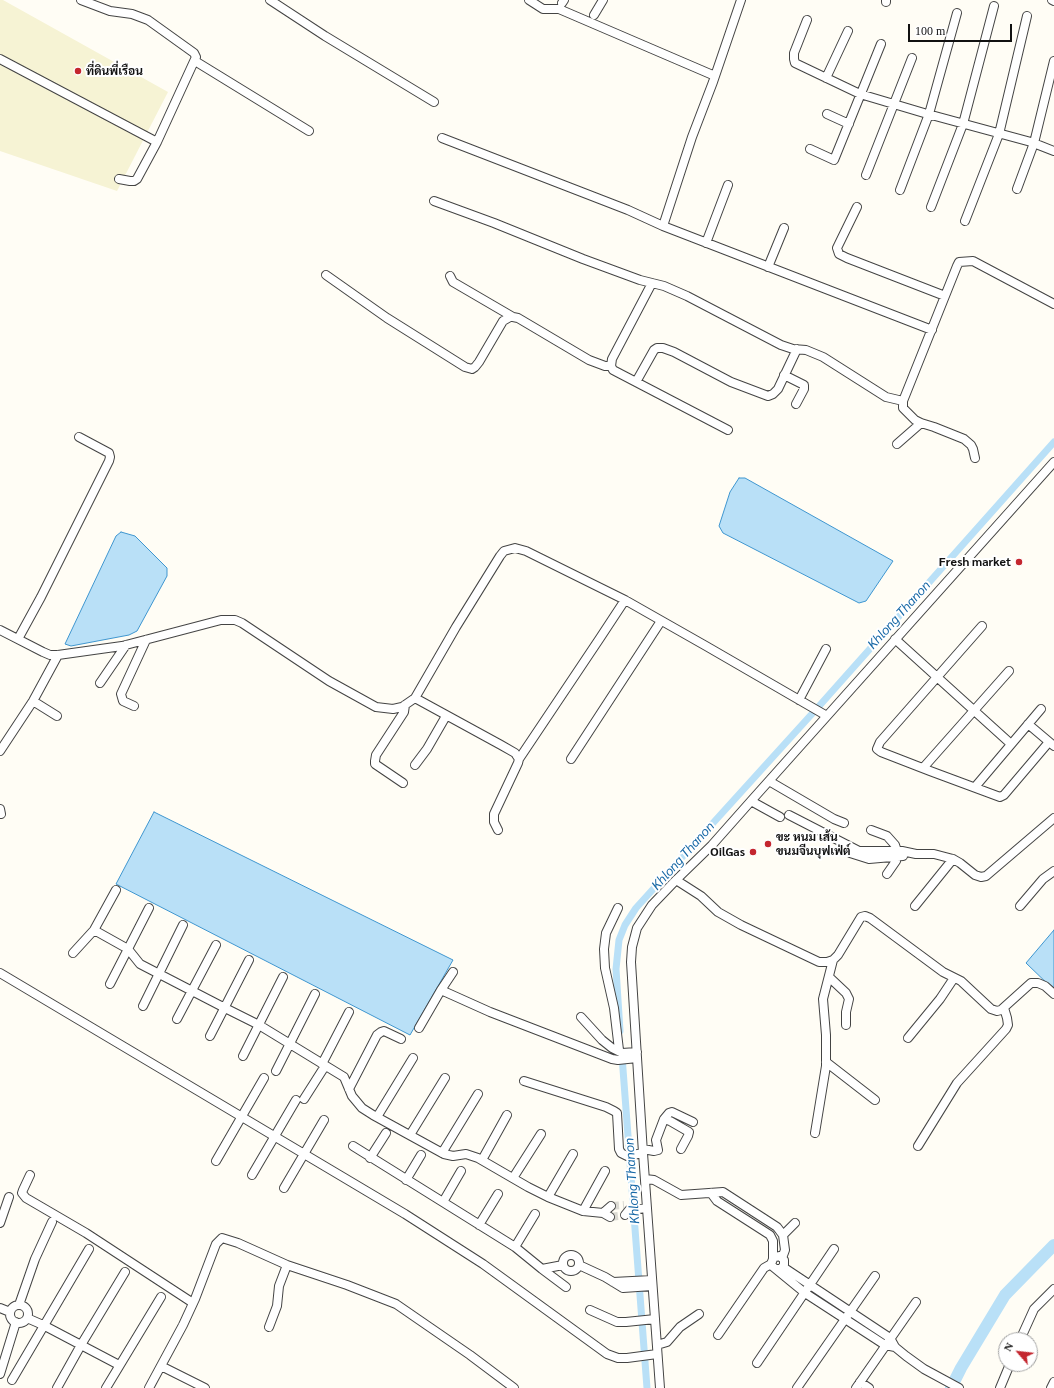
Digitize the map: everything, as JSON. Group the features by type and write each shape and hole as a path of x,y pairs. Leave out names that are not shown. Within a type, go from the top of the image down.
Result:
{"street":[{"path":"81,0 110,11 132,14 148,20 194,53 196,57 157,142 137,179 130,182 119,179"},
{"path":"270,0 325,36 434,102"},
{"path":"529,0 543,9 559,9 715,76"},
{"path":"594,15 602,0"},
{"path":"663,226 692,137 741,0"},
{"path":"931,207 963,124 994,6"},
{"path":"900,190 929,114 957,13"},
{"path":"965,221 999,134 1027,16"},
{"path":"808,20 794,53 795,64 861,94 1034,143 1054,151"},
{"path":"826,78 848,31"},
{"path":"810,149 834,160 881,44"},
{"path":"866,175 912,58"},
{"path":"0,59 157,142"},
{"path":"195,61 309,131"},
{"path":"1017,189 1034,143 1054,61"},
{"path":"827,114 849,124"},
{"path":"442,138 628,210 706,243 932,330"},
{"path":"706,243 728,186"},
{"path":"434,201 494,223 583,259 664,286 687,296 781,345 806,350 822,358 886,397 903,401"},
{"path":"857,207 836,248 839,254 945,296"},
{"path":"768,267 784,228"},
{"path":"975,458 971,445 964,439 921,423 903,408 903,401 959,262 973,261 1054,304"},
{"path":"326,275 388,318 465,367 475,367 503,321 513,317"},
{"path":"450,276 453,282 589,360 605,366 611,366"},
{"path":"611,366 616,353 652,283"},
{"path":"636,382 654,350 657,348 663,348 674,352 731,382 768,396 773,394 778,388 797,349"},
{"path":"611,366 613,370 728,430"},
{"path":"784,375 804,385 804,389 796,404"},
{"path":"897,444 921,423"},
{"path":"18,639 41,597 109,461 109,453 79,437"},
{"path":"660,1388 654,1355 657,1346 649,1283 645,1178 641,1152 635,1055 631,962 632,947 637,928 652,905 712,845 753,800 824,714 895,639 1054,462"},
{"path":"0,630 43,652 50,655 58,655 126,646 221,620 235,620 242,623 329,681 376,707 393,709 405,705 415,698 456,627 504,551 515,548 526,551 624,600 824,714"},
{"path":"498,830 494,822 494,814 519,759 624,600"},
{"path":"571,759 661,621"},
{"path":"982,626 880,742 877,748 881,752 1000,797 1004,795 1052,744 1028,724"},
{"path":"895,639 1011,744"},
{"path":"134,706 123,701 121,694 146,640"},
{"path":"100,684 126,646"},
{"path":"803,702 826,649"},
{"path":"0,751 33,701 58,655"},
{"path":"923,768 1010,671"},
{"path":"415,698 515,753 519,759"},
{"path":"33,701 57,716"},
{"path":"404,783 375,764 375,761 376,755 404,712 405,705"},
{"path":"974,787 1041,709"},
{"path":"416,765 446,716"},
{"path":"769,781 844,823"},
{"path":"753,800 822,836 860,851 897,854 934,854 953,859 975,875 981,877 986,876 1054,818"},
{"path":"871,830 890,838 895,845 897,854 896,861 887,874"},
{"path":"915,906 953,859"},
{"path":"1020,906 1043,880 1054,871"},
{"path":"676,880 701,896 718,912 741,925 819,962 828,962 833,960 838,955 861,917 865,916 870,918 943,972 961,981 991,1009 997,1011 1001,1010 1032,983 1038,983 1045,986 1054,994"},
{"path":"73,953 94,930 116,890"},
{"path":"110,984 149,908"},
{"path":"618,908 606,933 604,949 605,968 614,1008 620,1054"},
{"path":"143,1006 183,925"},
{"path":"94,930 128,949 140,964 291,1043 344,1077 352,1096 362,1108 442,1153 453,1156 466,1154 482,1160 548,1197 583,1211 607,1215 611,1206"},
{"path":"177,1019 216,945"},
{"path":"210,1036 249,960"},
{"path":"816,1133 826,1062 826,1035 823,999 833,960"},
{"path":"419,1028 453,972"},
{"path":"0,973 405,1214 483,1264 607,1354 618,1358 637,1358 654,1355"},
{"path":"243,1056 283,977"},
{"path":"829,977 849,999 846,1012 846,1025"},
{"path":"908,1038 940,999 954,978"},
{"path":"441,990 490,1012 580,1048 635,1055"},
{"path":"276,1071 315,994"},
{"path":"918,1146 957,1083 1006,1029 1008,1025 1004,1008"},
{"path":"252,1175 275,1137 324,1065 349,1012"},
{"path":"581,1017 602,1040 620,1054"},
{"path":"349,1089 377,1035 384,1031 401,1039"},
{"path":"378,1117 413,1058"},
{"path":"826,1062 875,1100"},
{"path":"216,1161 264,1078"},
{"path":"410,1135 445,1078"},
{"path":"524,1081 617,1113 619,1149 621,1153 627,1156 641,1152 658,1150 656,1140 664,1119 669,1113 672,1112 693,1122"},
{"path":"442,1153 478,1094"},
{"path":"482,1160 507,1115"},
{"path":"664,1119 689,1132 681,1149"},
{"path":"284,1188 324,1120"},
{"path":"370,1158 386,1133"},
{"path":"513,1178 541,1134"},
{"path":"353,1146 515,1247 566,1288"},
{"path":"548,1197 573,1154"},
{"path":"406,1180 422,1155"},
{"path":"443,1202 461,1171"},
{"path":"583,1211 604,1172"},
{"path":"30,1175 22,1193 26,1198 86,1233 193,1303"},
{"path":"645,1178 654,1180 681,1195 723,1192 777,1227 783,1234 785,1250 782,1258 785,1262 764,1268 718,1335"},
{"path":"711,1193 717,1201 770,1235 773,1240 776,1265 805,1293 845,1319 887,1341"},
{"path":"478,1224 498,1194"},
{"path":"0,1223 9,1198"},
{"path":"627,1210 645,1208"},
{"path":"515,1247 535,1214"},
{"path":"19,1305 35,1259 52,1222"},
{"path":"783,1234 795,1224"},
{"path":"148,1388 183,1325 216,1244 222,1238 238,1243 287,1265 347,1285 396,1304 514,1388"},
{"path":"12,1380 89,1249"},
{"path":"757,1363 834,1250"},
{"path":"571,1255 578,1258 578,1268 571,1272 568,1271 563,1265 565,1258 571,1255"},
{"path":"269,1327 277,1306 279,1286 287,1265"},
{"path":"542,1269 563,1265"},
{"path":"579,1265 613,1282 631,1284 649,1283"},
{"path":"776,1265 850,1310 924,1369 949,1384 959,1388"},
{"path":"57,1388 125,1272"},
{"path":"797,1388 875,1276"},
{"path":"1024,1332 1034,1310 1054,1289"},
{"path":"106,1388 161,1297"},
{"path":"869,1388 858,1385 887,1341 916,1302"},
{"path":"19,1305 22,1306 26,1310 27,1318 22,1322 16,1322 12,1319 10,1312 13,1307 19,1305"},
{"path":"0,1308 10,1312"},
{"path":"590,1310 617,1322 653,1319"},
{"path":"657,1346 667,1342 680,1327 699,1314"},
{"path":"27,1318 119,1365"},
{"path":"0,1374 16,1322"},
{"path":"161,1366 205,1388"},
{"path":"1000,1388 1007,1372"},
{"path":"1052,1388 1054,1382"}],"shaded area":[{"path":"0,0 3,0 168,92 117,191 0,151"}],"water":[{"path":"739,478 745,478 893,561 866,601 859,603 723,533 719,526 730,492"},
{"path":"121,532 135,536 167,568 167,576 137,631 129,635 71,646 65,644 116,536"},
{"path":"154,812 453,960 410,1035 116,884"},
{"path":"1054,930 1054,990 1026,963"}],"waterway":[{"name":"Khlong Thanon","path":"620,1031 616,969 619,940 625,925 636,908 820,705 1054,442"},
{"name":"Khlong Thanon","path":"622,1056 647,1388"},
{"path":"951,1388 961,1368 1005,1295 1054,1245"}],"tunnel":[{"path":"611,1206 624,1205"},
{"path":"610,1217 625,1215"}],"place":[{"name":"ที่ดินพี่เรือน","path":"78,71"},
{"name":"Fresh market","path":"1019,562"},
{"name":"ขะ หนม เส้น ขนมจีนบุฟเฟ่ต์","path":"768,844"},
{"name":"OilGas","path":"753,852"}]}
